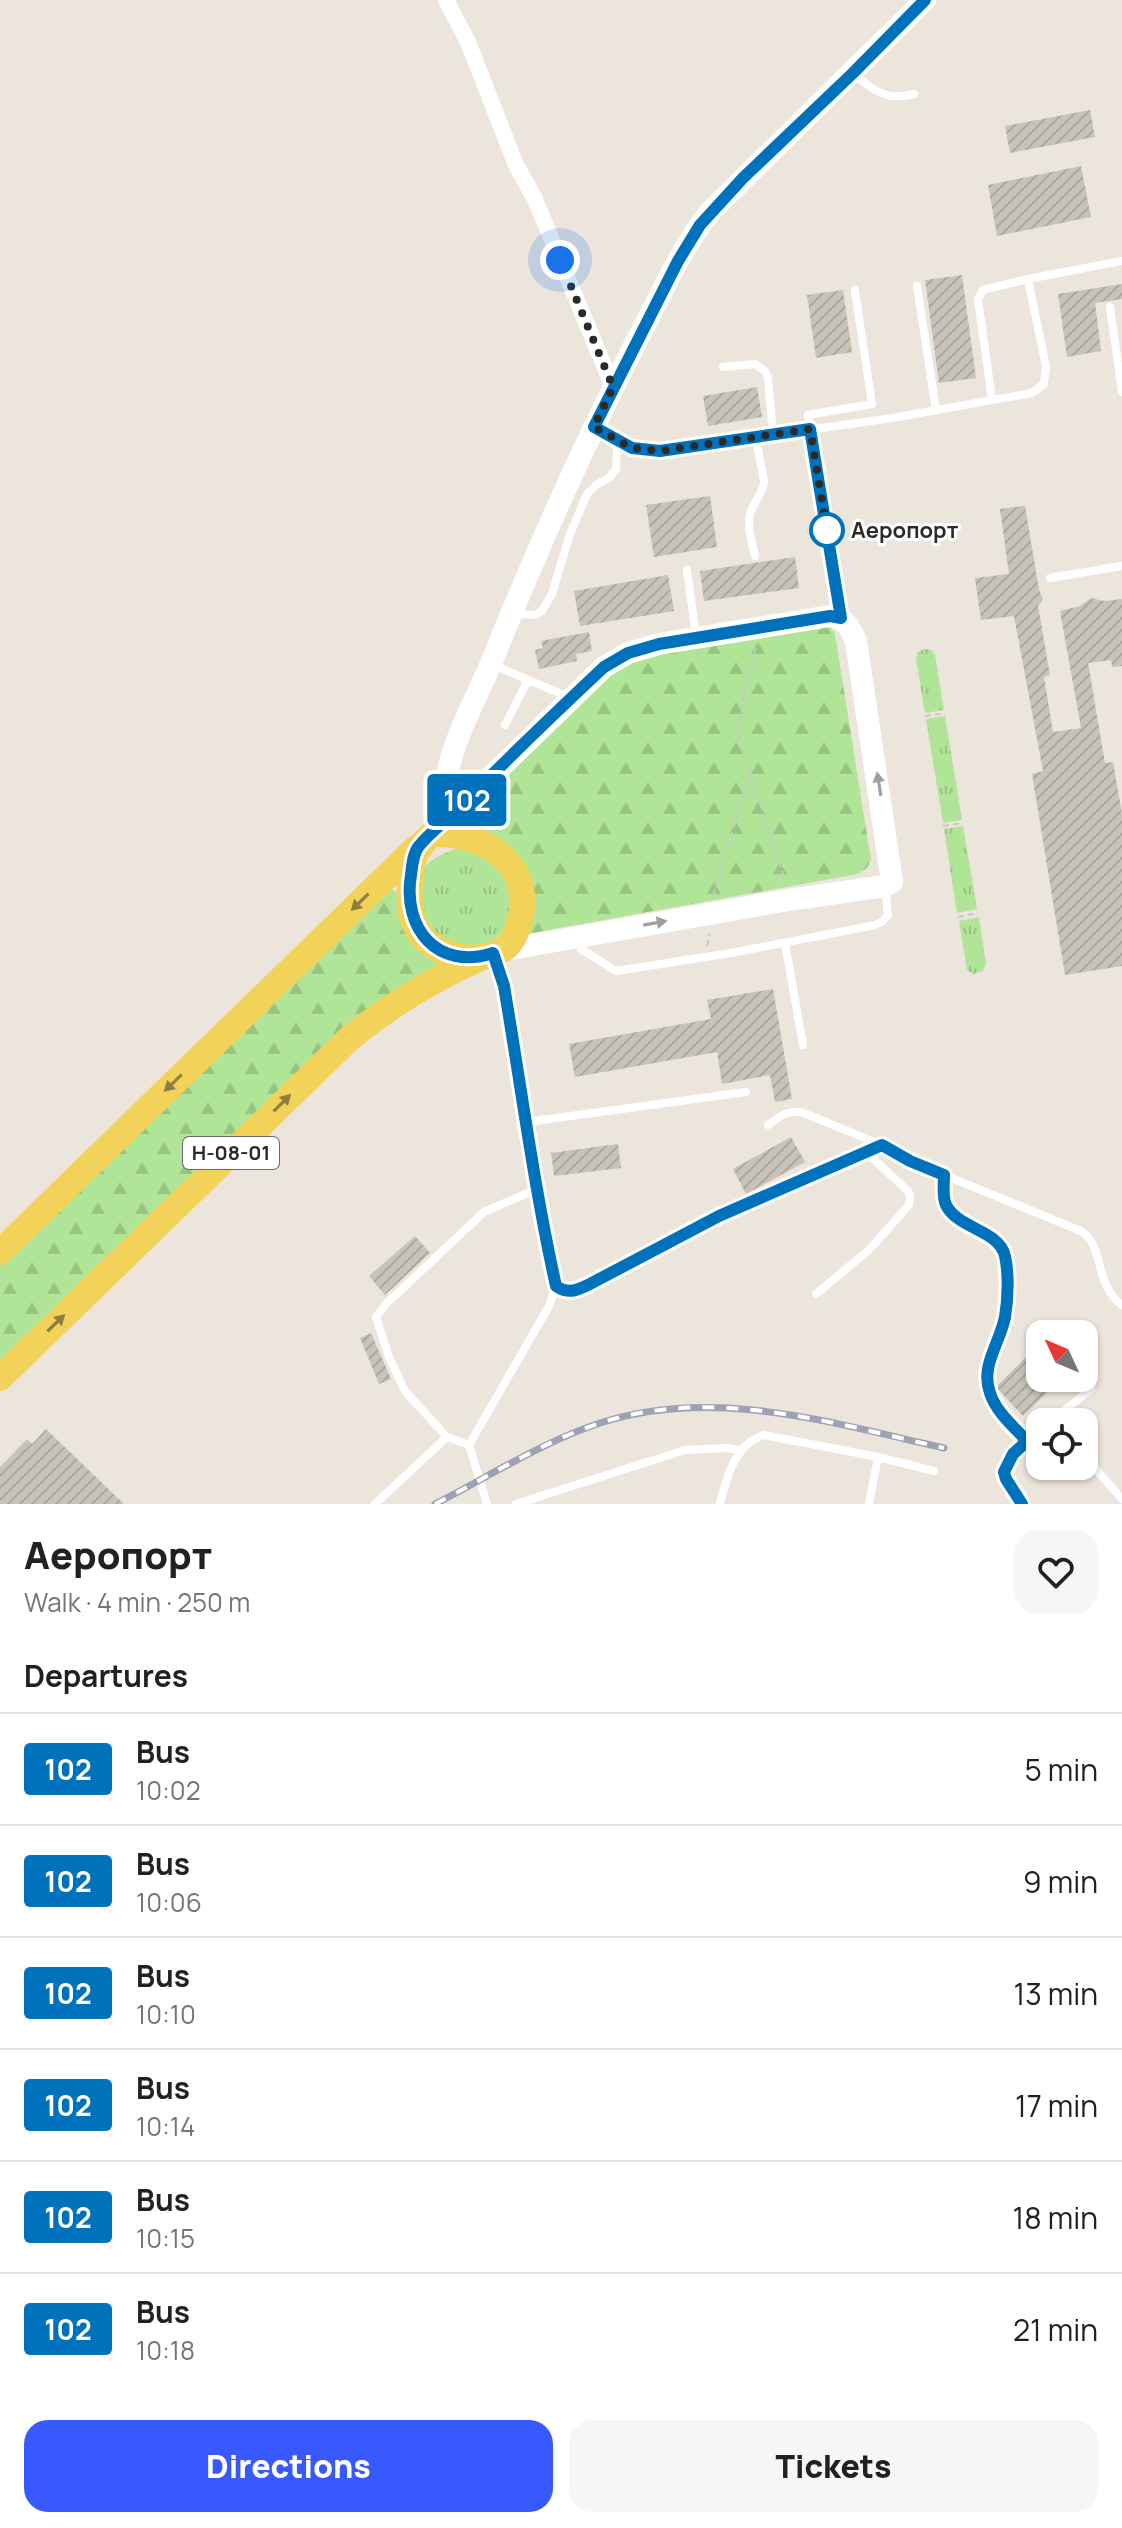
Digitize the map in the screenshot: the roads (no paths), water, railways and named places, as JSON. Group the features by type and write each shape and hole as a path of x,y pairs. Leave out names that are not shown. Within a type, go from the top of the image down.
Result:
{"main road":[{"path":"454,814 445,800 452,756 594,427 678,261 700,225 743,178 925,0"},
{"path":"0,1252 571,698 604,667 628,653 696,637 830,616 841,618 851,628 856,641 891,861 892,882 885,886"},
{"path":"424,841 455,834 472,837 511,864 522,892 522,910 514,936 493,953"},
{"name":"Н-08-01","path":"424,841 409,896 415,925 422,936 446,953 461,958 788,900 885,886"},
{"name":"Н-08-01","path":"0,1378 350,1038 406,996 493,953"}],"street":[{"path":"446,0 468,42 516,165 534,197 613,387"}],"lane":[{"path":"853,73 877,92 888,96 914,94"},
{"path":"992,400 978,299 986,288 1122,261"},
{"path":"594,427 617,442 638,449 660,451 1032,393 1039,390 1046,378 1046,367 1028,279"},
{"path":"917,286 936,410"},
{"path":"841,618 808,415 872,404 855,290"},
{"path":"1110,307 1122,392"},
{"path":"723,367 755,364 765,371 773,435"},
{"path":"755,556 750,513 764,488 756,437"},
{"path":"511,614 535,615 549,602 570,534 587,494 616,469 617,442"},
{"path":"1050,578 1122,566"},
{"path":"687,570 696,637"},
{"path":"491,664 571,698"},
{"path":"505,725 528,680"},
{"path":"578,936 581,949 616,971 702,958 875,925 888,915 885,886"},
{"path":"785,943 803,1045"},
{"path":"487,1504 469,1445 549,1306 556,1286 504,986 493,953"},
{"path":"527,1122 746,1092"},
{"path":"768,1125 786,1113 801,1112 1088,1235 1109,1294 1122,1305"},
{"path":"556,1286 565,1291 578,1290 719,1216 882,1145"},
{"path":"816,1294 869,1250 909,1205 908,1191 866,1152"},
{"path":"944,1175 943,1195 952,1213 999,1244 1005,1252 1005,1316 991,1352 987,1384 996,1406 1026,1440"},
{"path":"469,1445 447,1437 405,1391 389,1357 376,1317 484,1212 537,1189"},
{"path":"1068,1408 1087,1392"},
{"path":"720,1504 728,1476 741,1451 755,1438 764,1435 934,1471"},
{"path":"375,1504 447,1437"},
{"path":"1022,1504 1004,1472 1013,1454 1026,1442"},
{"path":"516,1504 685,1450 728,1448 741,1451"},
{"path":"869,1504 878,1457"},
{"path":"1098,1472 1122,1499"}],"railway":[{"path":"435,1504 557,1440 600,1423 643,1412 686,1408 773,1412 944,1448"}],"place":[{"name":"Аеропорт","path":"827,530"}]}
